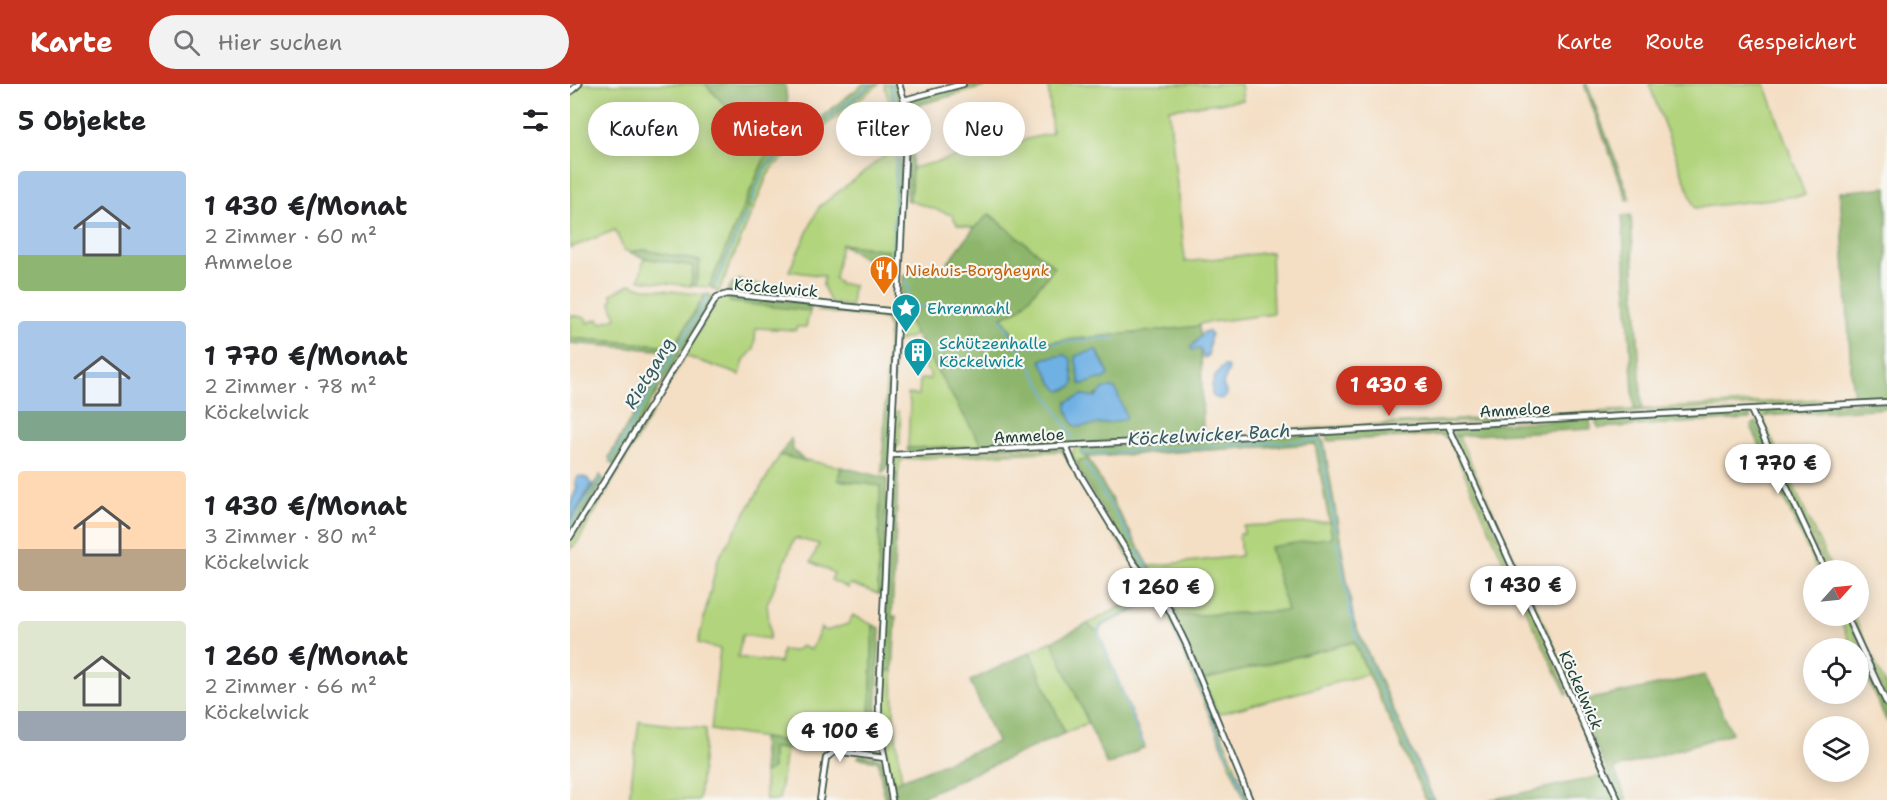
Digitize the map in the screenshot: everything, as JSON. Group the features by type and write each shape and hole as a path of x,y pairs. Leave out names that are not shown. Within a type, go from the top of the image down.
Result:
{"street":[{"path":"570,92 579,84"},
{"path":"892,800 879,727 879,697 906,138 904,100 899,84"},
{"path":"904,100 963,84"},
{"name":"Köckelwick","path":"570,537 717,297 728,294 898,312"},
{"name":"Ammeloe","path":"892,455 1887,402"},
{"path":"1751,410 1820,560"},
{"name":"Köckelwick","path":"1448,425 1618,800"},
{"path":"1066,446 1073,463 1132,560 1170,611 1250,800"},
{"path":"1851,626 1887,704"},
{"path":"820,800 826,758 830,753 836,751 884,758"}],"green space":[{"path":"581,84 705,84 722,102 711,102 711,156 765,156 709,287 696,286 700,261 645,250 629,252 624,250 615,230 570,248 570,94"},
{"path":"705,84 785,84 787,102 722,102"},
{"path":"863,84 874,84 851,102 840,102"},
{"path":"874,84 879,84 856,102 851,102"},
{"path":"884,84 889,84 893,102 889,102"},
{"path":"889,84 895,84 900,102 893,102"},
{"path":"969,84 994,84 929,102 910,102"},
{"path":"1048,84 1241,84 1243,100 1169,109 1185,262 1271,252 1273,314 1203,323 1194,327 1020,345 1002,317 1020,309 1054,267 990,214 974,228 957,224 952,215 910,201 912,168 960,156 1025,156 1025,140 1052,133"},
{"path":"1584,84 1587,84 1630,199 1627,200"},
{"path":"1649,84 1765,84 1805,195 1695,208"},
{"path":"836,105 836,113 824,122 824,115"},
{"path":"836,113 836,117 824,127 824,122"},
{"path":"765,156 780,156 766,167 714,289 709,287"},
{"path":"780,156 787,156 768,174 718,293 714,289 766,167"},
{"path":"884,156 896,156 893,266 862,248 841,244 835,279 840,284 853,285 851,306 831,303 823,286 824,276 789,271 819,207"},
{"path":"896,156 901,156 896,275 892,275 841,244 888,250 889,262 893,265"},
{"path":"908,156 912,156 910,201 906,200"},
{"path":"1887,187 1887,399 1855,400 1852,384 1840,192"},
{"path":"989,214 1055,267 1020,309 1002,317 1020,345 1199,326 1200,338 1191,347 1201,349 1203,436 910,453 908,448 982,446 904,314 901,302 903,276 943,269 974,228","holes":["1098,352 1108,371 1100,378 1080,384 1078,372","1065,355 1073,386 1063,391 1053,384 1041,360","1098,394 1074,425 1067,402 1083,395 1093,397"]},
{"path":"1631,215 1642,409 1634,409 1622,216"},
{"path":"645,250 700,261 696,286 691,286 693,266 644,258 629,252"},
{"path":"644,258 694,266 691,286 639,280"},
{"path":"739,280 811,297 812,301 727,292 732,283"},
{"path":"631,284 638,287 705,295 674,346 570,338 570,315 586,318 587,323 598,319 600,323 616,318 611,294"},
{"path":"709,294 712,297 711,301 614,465 610,462 609,457 671,351 570,343 570,338 674,346 705,295"},
{"path":"728,296 810,311 806,327 796,327 796,330 756,328 754,349 744,360 740,375 685,356 577,543 570,549 570,543 718,299"},
{"path":"728,296 812,304 810,311 730,302"},
{"path":"822,306 860,310 859,316 817,311"},
{"path":"860,310 885,313 885,319 859,316"},
{"path":"885,313 894,318 895,335 889,464 882,472 889,328"},
{"path":"902,314 909,319 916,335 899,341 900,319"},
{"path":"920,358 930,358 983,446 908,448 910,402 907,394 919,395 920,379 930,379 930,373 925,369 925,362 920,362"},
{"path":"1855,397 1855,400 1284,432 1280,430"},
{"path":"1887,402 1887,408 1767,416 1770,408"},
{"path":"1770,408 1767,416 1763,417 1764,422 1827,560 1823,560 1760,424 1758,416 1760,412"},
{"path":"898,411 900,445 895,449 895,412"},
{"path":"1750,411 1750,419 1599,428 1596,423 1596,418"},
{"path":"1590,419 1591,429 1454,436 1453,429 1454,426"},
{"path":"1756,422 1804,525 1798,529 1751,426"},
{"path":"1444,427 1451,435 1449,439 1441,435 1327,441 1327,433"},
{"path":"1318,434 1324,443 1354,622 1434,800 1426,800 1354,642 1203,680 1163,600 1167,596 1179,616 1287,611 1270,547 1332,537 1315,444 1087,457 1081,454 1082,447"},
{"path":"1451,435 1567,695 1522,602 1449,439"},
{"path":"1454,436 1459,437 1579,701 1576,702 1572,694"},
{"path":"791,439 793,450 805,461 780,455"},
{"path":"1075,447 1082,447 1081,453 1089,460 1080,460 1079,470 1072,454"},
{"path":"1062,448 1129,557 1169,612 1249,800 1245,800 1171,623 1157,599 1103,625 1099,633 1087,624 1142,596 1149,590 1062,451 906,459 900,461 898,474 892,474 894,461 902,456"},
{"path":"780,455 841,467 838,480 880,485 878,594 850,584 848,588 831,580 834,573 811,562 819,544 795,538 767,604 769,639 742,635 738,657 780,663 782,650 795,651 801,646 811,650 821,628 826,631 848,624 853,615 873,625 870,720 874,754 711,730 720,649 698,643 718,559"},
{"path":"1080,460 1089,460 1160,585 1155,589 1134,560 1079,470"},
{"path":"841,467 887,478 883,596 878,594 880,486 838,480"},
{"path":"892,474 898,474 892,617 896,616 893,669 883,673"},
{"path":"600,475 604,480 570,535 570,521"},
{"path":"1330,522 1333,538 1288,611 1179,616 1167,596 1163,600 1155,589 1160,584 1149,566 1241,556 1239,534 1244,533 1243,526"},
{"path":"1804,525 1820,560 1813,560 1798,529"},
{"path":"1087,624 1099,633 1145,747 1107,765 1052,641"},
{"path":"873,625 880,628 876,715 880,749 878,754 874,754 870,721"},
{"path":"1843,626 1851,626 1856,638 1848,638"},
{"path":"1854,626 1858,626 1864,638 1860,638"},
{"path":"1052,641 1090,722 1065,733 1030,652"},
{"path":"1354,642 1368,674 1218,714 1203,680"},
{"path":"1869,649 1887,688 1887,698 1869,659"},
{"path":"1030,652 1065,733 914,800 894,800 892,784 997,742 970,681"},
{"path":"1869,667 1887,706 1887,722 1869,682"},
{"path":"893,669 894,719 902,781 892,784 883,729 882,673"},
{"path":"1705,675 1732,733 1614,769 1627,800 1621,800 1576,702"},
{"path":"1580,718 1617,800 1489,800 1601,776 1578,720"},
{"path":"639,721 706,729 699,800 629,800"},
{"path":"762,738 796,743 794,749 772,748 772,769 764,774"},
{"path":"771,748 786,749 779,800 766,800 764,774 772,769"},
{"path":"859,755 879,758 882,761 889,800 885,800 878,761 858,758"}],"water":[{"path":"1207,331 1211,333 1208,356 1204,358 1200,349 1192,350 1191,348"},
{"path":"1096,350 1109,374 1104,379 1080,384 1075,356"},
{"path":"1065,355 1071,359 1074,383 1073,386 1060,391 1053,384 1041,361 1045,358"},
{"path":"1224,366 1227,366 1229,370 1223,384 1227,395 1222,399 1217,399 1212,395 1212,386"},
{"path":"1104,388 1116,390 1126,416 1125,419 1077,427 1069,416 1067,402 1083,395 1096,397"},
{"path":"579,476 587,478 592,484 570,521 571,502 577,488 575,481"}],"waterway":[{"name":"Rietgang","path":"751,204 763,172 771,162 871,84"},
{"name":"Köckelwicker Bach","path":"889,84 895,101 898,125 892,263 896,273"},
{"name":"Rietgang","path":"715,287 747,212"},
{"name":"Köckelwicker Bach","path":"905,281 909,286 907,302 912,306 993,307 995,309"},
{"name":"Rietgang","path":"610,461 708,297"},
{"name":"Köckelwicker Bach","path":"1001,318 1073,438"},
{"path":"1029,346 1115,338"},
{"name":"Köckelwicker Bach","path":"1080,451 1085,454 1318,440 1321,446 1336,533"},
{"path":"1085,463 1132,541"},
{"name":"Rietgang","path":"570,526 600,478"},
{"name":"Köckelwicker Bach","path":"1337,539 1354,631 1400,732"},
{"path":"1137,550 1160,590"},
{"path":"1143,745 1097,629 1152,599"},
{"path":"1175,629 1191,666"},
{"path":"1193,671 1230,761"},
{"name":"Köckelwicker Bach","path":"1403,738 1432,800"},
{"path":"1233,766 1246,798"}],"place":[{"name":"Niehuis-Borgheynk","path":"884,296"},
{"name":"Ehrenmahl","path":"906,334"},
{"name":"Schützenhalle Köckelwick","path":"918,378"}]}
